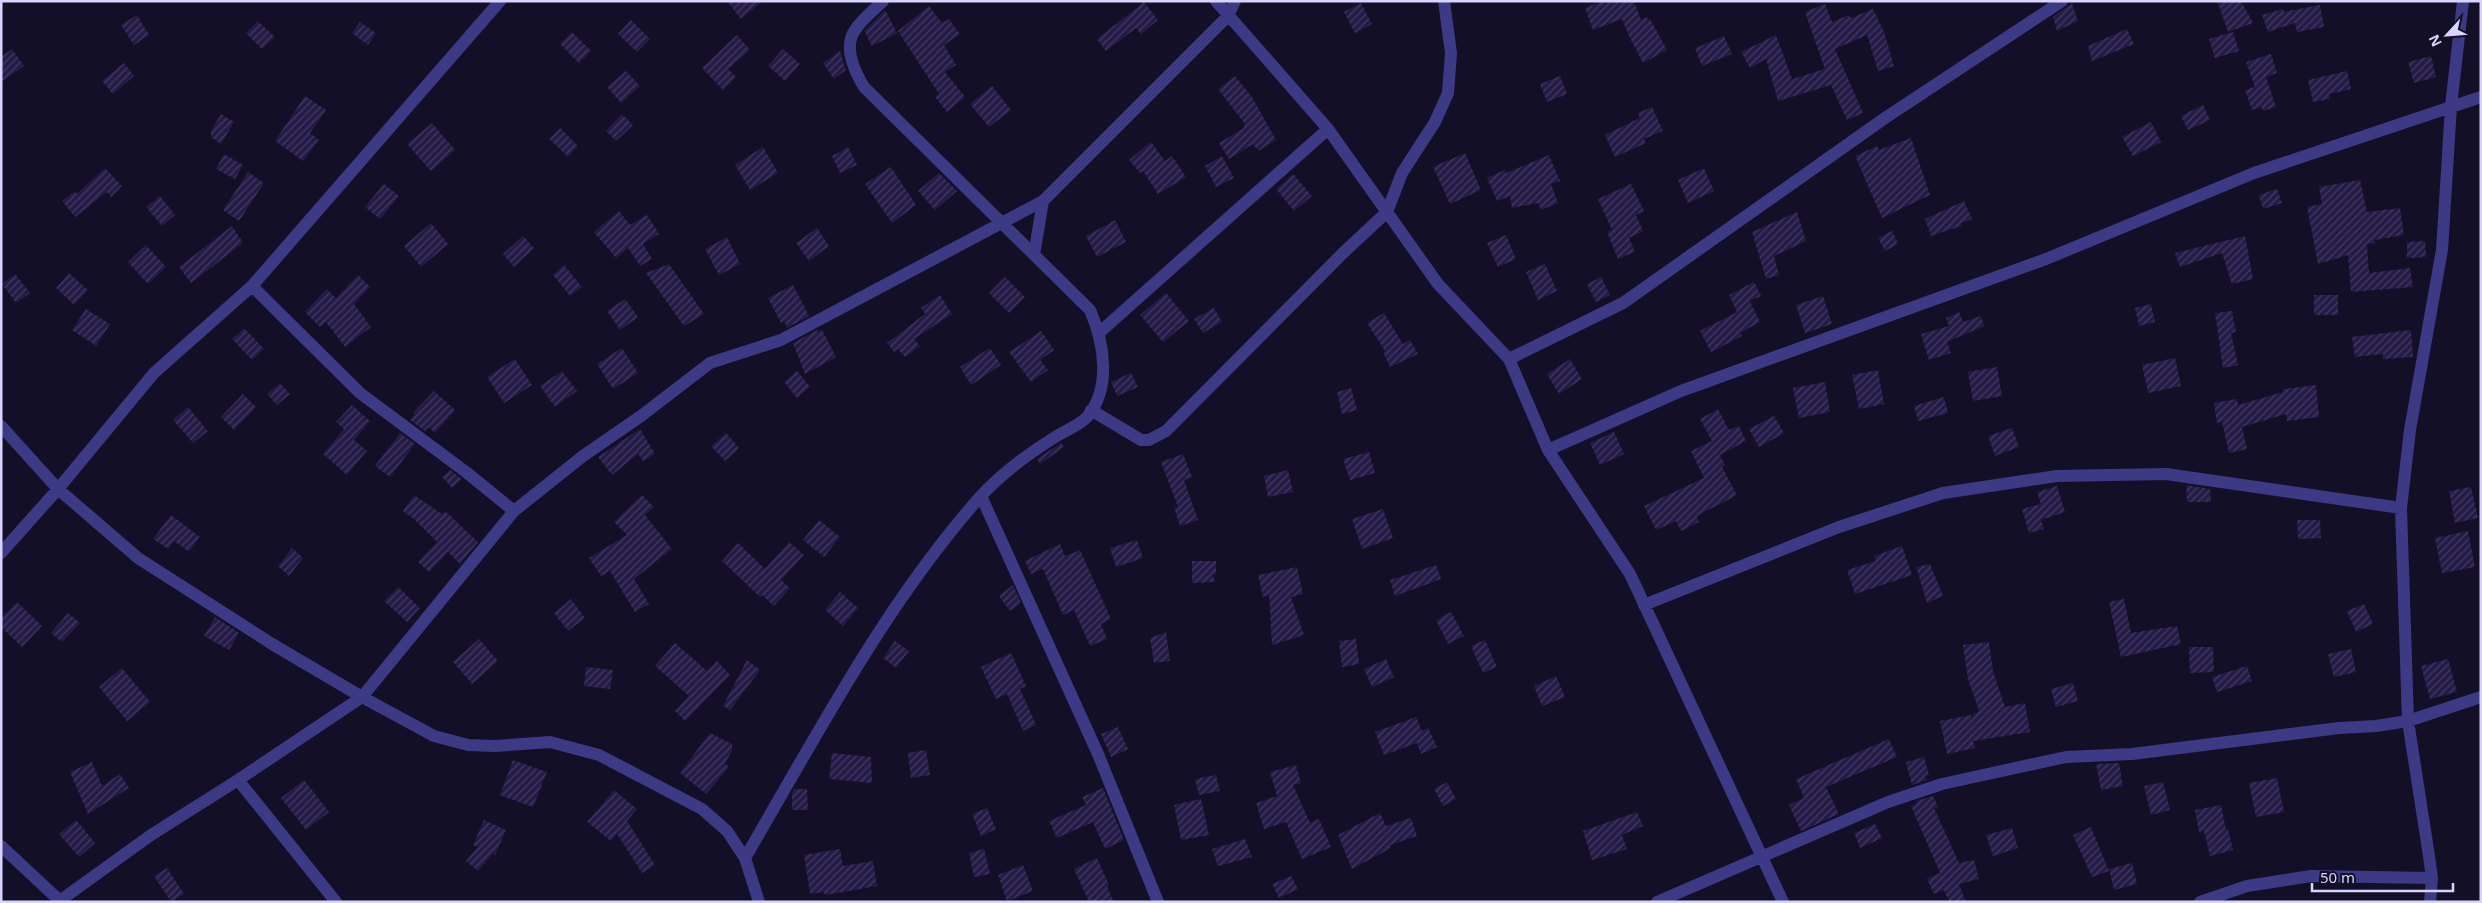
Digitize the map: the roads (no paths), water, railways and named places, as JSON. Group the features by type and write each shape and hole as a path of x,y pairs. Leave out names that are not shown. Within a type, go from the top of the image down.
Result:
{"street":[{"path":"1,553 58,489 154,373 252,286 500,1"},
{"path":"745,858 871,642 942,541 981,496 1011,467 1087,418 1101,392 1103,366 1100,332 1090,310 864,87 855,71 851,38 855,30 883,1"},
{"path":"1216,1 1328,129 1438,284 1509,359 1548,450 1630,574 1783,902"},
{"path":"1,846 60,901 150,835 238,780 362,697 514,511 583,456 641,416 710,363 781,340 1043,201 1228,16 1235,1"},
{"path":"1091,410 1141,440 1157,438 1387,212 1402,173 1435,122 1448,93 1451,53 1444,1"},
{"path":"1509,359 1622,303 1884,118 2062,1"},
{"path":"2430,902 2432,878 2408,721 2402,508 2410,430 2442,250 2451,106 2463,1"},
{"path":"1548,450 1681,391 2046,259 2254,173 2481,96"},
{"path":"1100,332 1328,129"},
{"path":"1034,255 1043,201"},
{"path":"252,286 360,393 466,472 514,511"},
{"path":"1,426 58,489 138,558 272,644 362,697 434,736 468,745 495,746 550,742 599,755 702,809 727,832 745,858 759,902"},
{"path":"1644,605 1839,526 1943,493 2057,476 2166,474 2402,508"},
{"path":"981,496 1098,754 1158,902"},
{"path":"1657,902 1888,802 1942,784 2066,757 2132,754 2408,721 2481,697"},
{"path":"238,780 336,902"},
{"path":"2200,902 2247,886 2311,876 2432,878"}]}
